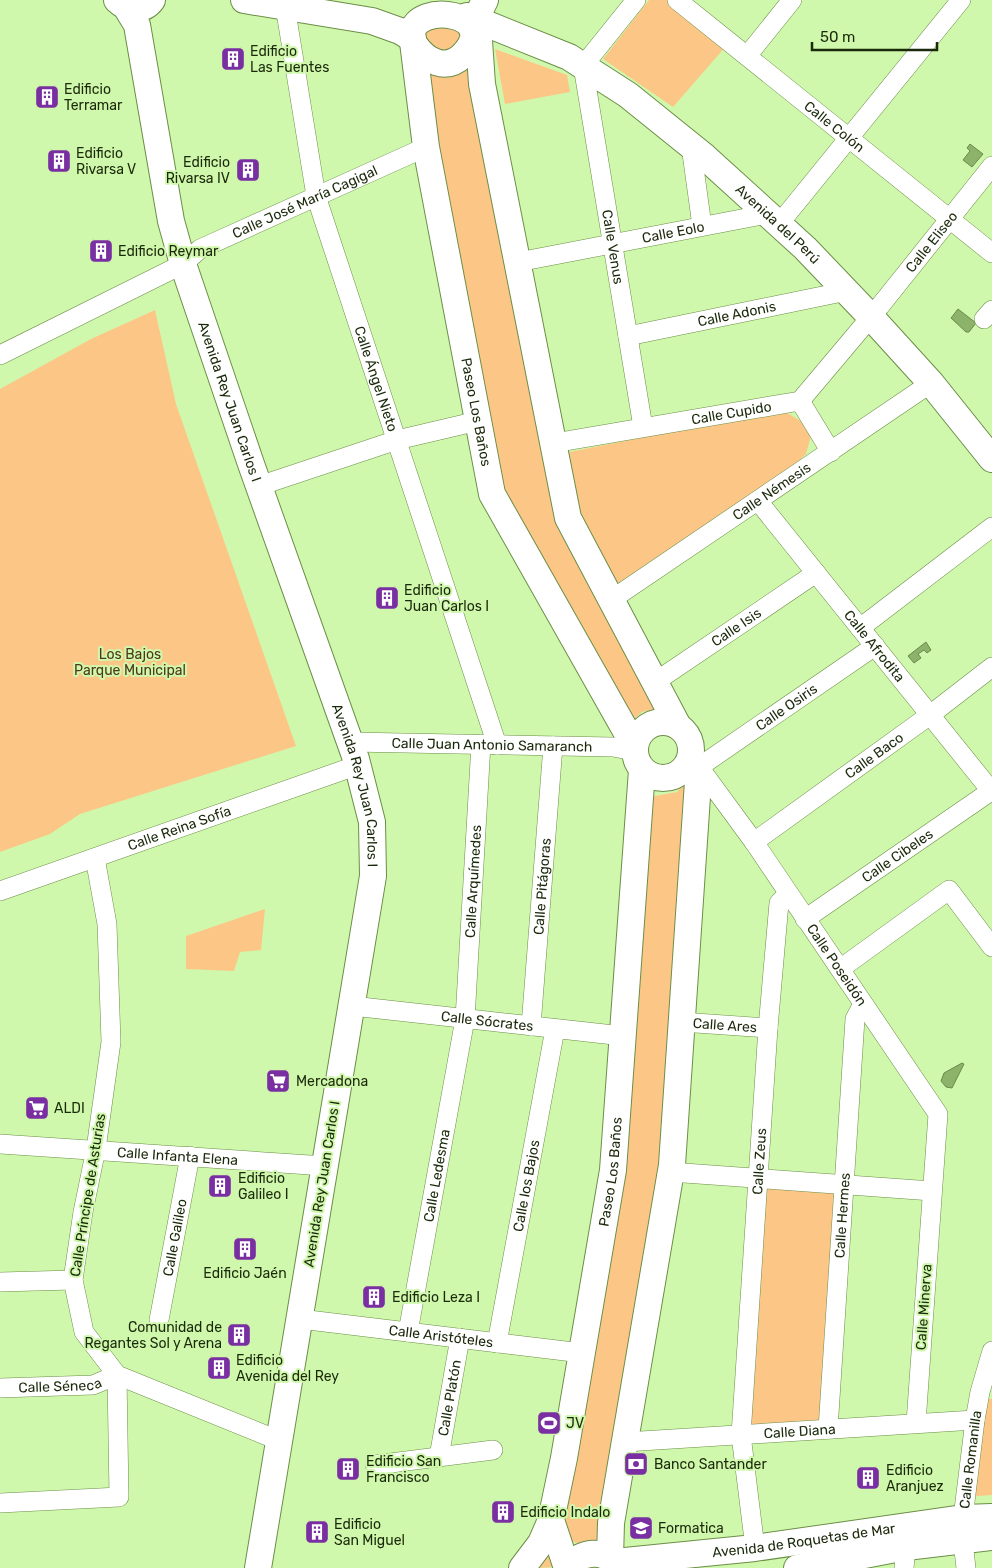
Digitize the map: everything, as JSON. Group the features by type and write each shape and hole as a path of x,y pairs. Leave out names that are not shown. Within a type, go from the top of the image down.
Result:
{"street":[{"path":"244,0 372,21 400,30 414,42 423,56 436,63 447,64 462,56 475,25"},
{"path":"584,66 636,0"},
{"name":"Calle Colón","path":"677,0 992,253"},
{"path":"747,56 792,0"},
{"path":"773,219 849,138 961,0"},
{"path":"372,21 396,20 426,6 440,3 453,4 460,8 475,25 482,84 568,518 678,726 687,737 695,759 681,1022 670,1172 612,1523 614,1563"},
{"name":"Calle Ángel Nieto","path":"285,6 316,196 397,440 489,745"},
{"path":"414,42 412,29 415,20 426,6"},
{"name":"Avenida Rey Juan Carlos I","path":"135,8 171,221 183,264 259,486 354,753 372,822 374,876 258,1568"},
{"name":"Avenida del Perú","path":"475,25 522,38 569,57 628,95 691,146 805,248 871,317 931,384 992,459"},
{"name":"Paseo Los Baños","path":"414,42 426,147 492,494 637,756 623,1036 613,1170 564,1458 551,1520 541,1543 522,1568"},
{"name":"Calle Venus","path":"584,66 643,427"},
{"path":"691,146 702,226"},
{"name":"Calle José María Cagigal","path":"0,355 183,264 200,249 426,147"},
{"name":"Calle Eliseo","path":"871,317 992,166"},
{"name":"Calle Eolo","path":"518,262 702,226 773,219"},
{"name":"Calle Adonis","path":"628,336 847,292"},
{"path":"831,452 800,401 871,317"},
{"name":"Calle Némesis","path":"611,600 931,384"},
{"name":"Calle Cupido","path":"554,443 800,401"},
{"path":"259,486 397,440 478,421"},
{"name":"Calle Afrodita","path":"758,501 991,792"},
{"path":"860,628 992,527"},
{"name":"Calle Isis","path":"655,682 816,573"},
{"name":"Calle Osiris","path":"695,759 874,646"},
{"name":"Calle Baco","path":"754,842 930,715 992,667"},
{"path":"678,726 657,722 647,727 639,735 637,756 653,778 669,779 678,774 689,761 695,759"},
{"name":"Calle Juan Antonio Samaranch","path":"354,753 489,745 613,748 637,756"},
{"name":"Calle Arquímedes","path":"465,1019 489,745"},
{"name":"Calle Pitágoras","path":"531,1026 553,746"},
{"name":"Calle Reina Sofía","path":"0,891 95,858 354,753"},
{"name":"Calle Poseidón","path":"695,759 754,842 938,1114 932,1191"},
{"name":"Calle Cibeles","path":"805,919 991,792"},
{"name":"Calle Príncipe de Asturias","path":"95,858 107,924 111,1042 96,1150 73,1280 84,1332 117,1375"},
{"path":"840,969 949,890 992,947"},
{"name":"Calle Zeus","path":"755,1548 741,1435 768,1028 779,903 788,894"},
{"name":"Calle Hermes","path":"828,1429 855,1019 864,1004"},
{"name":"Calle Sócrates","path":"352,1006 623,1036"},
{"name":"Calle Ledesma","path":"408,1332 465,1019"},
{"name":"Calle Ares","path":"681,1022 768,1028"},
{"name":"Calle los Bajos","path":"497,1342 555,1029"},
{"name":"Calle Infanta Elena","path":"0,1144 325,1166"},
{"name":"Calle Galileo","path":"159,1320 190,1156"},
{"path":"670,1172 932,1191"},
{"name":"Calle Minerva","path":"916,1424 932,1191"},
{"path":"0,1282 73,1280"},
{"name":"Calle Aristóteles","path":"300,1319 582,1353"},
{"name":"Calle Platón","path":"439,1457 460,1338"},
{"name":"Calle Romanilla","path":"966,1568 963,1529 974,1420 986,1392 992,1351"},
{"path":"0,1503 119,1497 117,1375 280,1440"},
{"name":"Calle Séneca","path":"0,1388 93,1385 117,1375"},
{"name":"Calle Diana","path":"625,1442 974,1420"},
{"name":"Calle Platón","path":"375,1465 494,1450"},
{"name":"Avenida de Roquetas de Mar","path":"798,1568 905,1558 963,1529 992,1517"},
{"path":"551,1520 567,1568"},
{"name":"Avenida de Roquetas de Mar","path":"567,1568 580,1556 589,1554 599,1554 614,1563 963,1529 992,1537"}],"green space":[{"path":"649,0 670,0 727,45 673,107 603,59"},
{"path":"453,15 464,42 443,55 424,40 425,26"},
{"path":"495,49 567,75 570,92 505,104"},
{"path":"472,62 554,514 658,708 642,712 634,719 502,493 424,68 447,77"},
{"name":"Los Bajos Parque Municipal","path":"155,310 176,404 296,746 80,814 50,834 0,852 0,389 91,339"},
{"path":"782,410 806,424 811,436 806,454 793,466 614,586 572,509 564,453"},
{"path":"689,778 667,1157 605,1528 596,1542 583,1544 569,1541 561,1526 647,789 655,796 677,792"},
{"path":"265,909 261,950 240,952 234,971 186,969 186,936"},
{"path":"758,1179 844,1185 828,1429 741,1435"},
{"path":"983,1398 992,1399 992,1495 962,1497"},
{"path":"548,1540 553,1567 539,1568 543,1563"}],"shaded area":[{"path":"970,144 983,154 972,167 963,160 970,151 967,148"},
{"path":"958,309 976,323 969,332 966,332 951,318"},
{"path":"926,642 931,650 927,653 924,650 918,654 921,658 914,663 908,656"},
{"path":"962,1063 964,1064 952,1088 946,1087 941,1081 944,1073"}],"place":[{"name":"Edificio Las Fuentes","path":"233,59"},
{"name":"Edificio Terramar","path":"47,97"},
{"name":"Edificio Rivarsa V","path":"59,161"},
{"name":"Edificio Rivarsa IV","path":"248,170"},
{"name":"Edificio Reymar","path":"101,251"},
{"name":"Edificio Juan Carlos I","path":"387,598"},
{"name":"Mercadona","path":"278,1081"},
{"name":"ALDI","path":"37,1108"},
{"name":"Edificio Galileo I","path":"220,1186"},
{"name":"Edificio Jaén","path":"245,1249"},
{"name":"Edificio Leza I","path":"374,1297"},
{"name":"Comunidad de Regantes Sol y Arena","path":"239,1335"},
{"name":"Edificio Avenida del Rey","path":"219,1368"},
{"name":"JV","path":"549,1423"},
{"name":"Banco Santander","path":"636,1464"},
{"name":"Edificio San Francisco","path":"348,1469"},
{"name":"Edificio Aranjuez","path":"868,1478"},
{"name":"Edificio Indalo","path":"503,1512"},
{"name":"Formatica","path":"641,1528"},
{"name":"Edificio San Miguel","path":"317,1532"}]}
